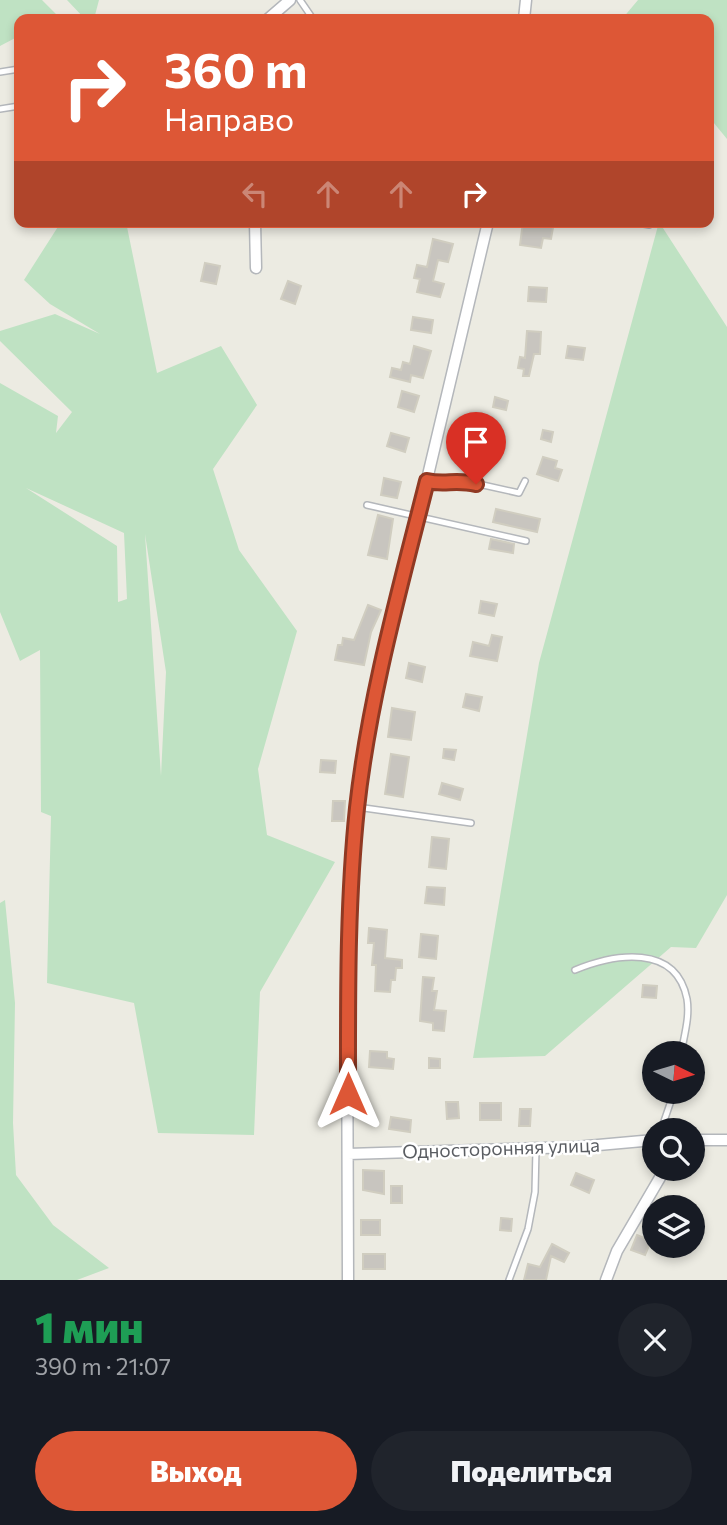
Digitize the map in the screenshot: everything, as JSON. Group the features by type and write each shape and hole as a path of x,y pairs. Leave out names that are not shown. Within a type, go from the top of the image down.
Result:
{"street":[{"path":"274,14 290,0"},
{"path":"255,228 256,268"},
{"path":"348,1280 347,991 358,807 374,703 487,228"},
{"path":"705,1140 727,1140"},
{"name":"Односторонняя улица","path":"348,1154 536,1149 642,1141"},
{"path":"606,1280 617,1251 658,1181"}],"lane":[{"path":"427,481 440,484 456,480 519,493 525,481"},
{"path":"367,505 526,541"},
{"path":"358,807 471,823"},
{"path":"575,970 603,958 643,957 662,961 673,969 687,998 688,1015 683,1041"},
{"path":"509,1280 528,1229 535,1192 536,1149"}],"green space":[{"path":"0,0 42,0 56,14 14,14 14,39 0,46"},
{"path":"67,0 99,0 95,14 80,14"},
{"path":"638,0 727,0 727,139 714,123 714,14 626,14"},
{"path":"57,228 127,228 157,373 221,346 257,405 213,469 239,550 297,631 258,769 267,835 335,862 260,992 254,1135 158,1133 134,1003 47,983 51,816 41,812 40,650 20,661 0,612 0,383 58,416 56,433 72,412 0,341 0,331 55,314 100,334 50,304 24,280","holes":["26,488 124,533 127,599 118,602 117,546","145,534 166,672 161,776"]},
{"path":"657,228 663,228 727,327 727,895 696,948 671,947 545,1056 473,1058 539,663"},
{"path":"5,900 15,1003 13,1123 16,1175 53,1225 109,1268 77,1280 0,1280 0,903"}],"building":[{"path":"522,228 553,228 551,239 543,238 541,248 520,245"},
{"path":"433,239 453,244 448,262 438,260 433,281 444,284 440,297 417,292 420,279 414,278 417,265 427,267"},
{"path":"205,263 220,266 216,284 201,281"},
{"path":"288,281 301,286 295,304 281,299"},
{"path":"529,287 547,288 546,302 528,301"},
{"path":"413,317 433,320 431,333 411,330"},
{"path":"527,331 541,332 540,354 534,354 529,376 523,376 524,369 518,368 520,357 525,358"},
{"path":"414,346 431,351 423,378 411,375 410,382 390,377 392,368 401,370 403,362 410,364"},
{"path":"568,346 585,348 583,360 566,358"},
{"path":"402,391 419,396 414,412 398,407"},
{"path":"495,397 508,401 506,410 493,407"},
{"path":"543,430 553,432 551,442 541,439"},
{"path":"391,433 409,438 405,452 387,446"},
{"path":"543,457 557,461 555,468 562,470 558,481 537,474"},
{"path":"384,478 401,482 397,498 381,495"},
{"path":"496,509 540,519 537,532 493,522"},
{"path":"378,515 393,519 387,559 368,555"},
{"path":"491,539 514,544 513,553 489,549"},
{"path":"481,601 497,604 494,616 479,613"},
{"path":"368,605 381,610 371,632 364,665 335,660 338,645 342,645 343,638 354,640"},
{"path":"492,635 502,637 497,661 470,656 473,642 489,646"},
{"path":"409,663 425,667 422,682 406,678"},
{"path":"466,694 482,697 479,711 463,707"},
{"path":"392,708 415,712 411,740 388,737"},
{"path":"444,749 456,750 454,760 443,758"},
{"path":"391,754 409,757 403,797 385,794"},
{"path":"321,760 336,761 335,773 320,772"},
{"path":"442,783 463,789 460,800 439,794"},
{"path":"333,801 345,801 344,821 332,821"},
{"path":"432,837 449,839 446,869 429,867"},
{"path":"427,887 445,888 444,905 425,903"},
{"path":"369,928 387,930 385,958 402,960 402,968 396,968 395,980 391,980 390,992 375,991 376,965 372,965 374,943 368,943"},
{"path":"421,934 438,936 436,959 419,957"},
{"path":"423,977 434,978 432,991 437,991 434,1010 446,1011 444,1031 433,1030 433,1023 420,1021"},
{"path":"643,985 657,986 656,998 642,997"},
{"path":"370,1051 387,1052 387,1058 394,1059 393,1069 369,1067"},
{"path":"429,1058 440,1059 440,1068 429,1068"},
{"path":"446,1102 458,1102 459,1118 447,1119"},
{"path":"480,1103 501,1103 501,1120 480,1120"},
{"path":"520,1109 531,1109 530,1126 519,1126"},
{"path":"391,1117 411,1120 410,1132 389,1129"},
{"path":"363,1170 384,1171 384,1194 363,1190"},
{"path":"576,1173 594,1180 589,1193 571,1185"},
{"path":"391,1186 402,1186 402,1203 391,1203"},
{"path":"501,1218 512,1219 511,1231 500,1230"},
{"path":"361,1220 380,1220 380,1235 361,1235"},
{"path":"637,1235 642,1237 642,1254 631,1250"},
{"path":"552,1244 569,1253 564,1262 551,1256 546,1280 524,1280 528,1264 540,1267"},
{"path":"363,1254 385,1254 385,1269 363,1269"}],"route":[{"path":"348,1094 347,991 356,828 374,703 427,481 440,484 456,480 476,484"}]}
